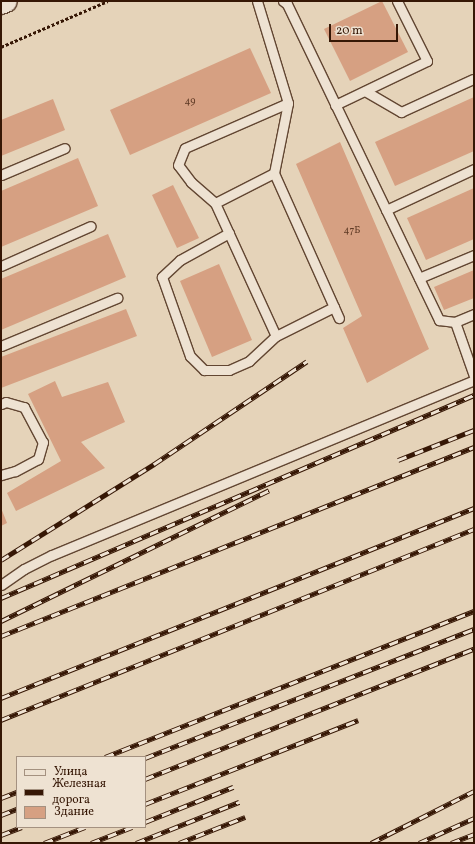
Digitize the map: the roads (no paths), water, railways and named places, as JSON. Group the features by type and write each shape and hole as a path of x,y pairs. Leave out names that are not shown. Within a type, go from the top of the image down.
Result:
{"main road":[{"path":"1,3 6,1"}],"lane":[{"path":"257,1 288,103 274,173 339,318"},
{"path":"282,1 287,4 439,320 455,322 474,314"},
{"path":"335,105 427,61 397,1"},
{"path":"366,91 401,112 472,79"},
{"path":"276,336 215,202 191,182 178,165 185,148 288,103"},
{"path":"1,175 65,148"},
{"path":"386,210 474,168"},
{"path":"215,202 274,173"},
{"path":"1,266 91,226"},
{"path":"229,233 180,260 162,277 190,356 204,370 229,370 249,361 276,336 334,307"},
{"path":"419,278 474,255"},
{"path":"1,346 117,298"},
{"path":"455,322 474,376"},
{"path":"1,585 24,569 52,555 474,380"},
{"path":"1,404 6,402 24,407 43,442 38,459 15,471 1,475"}],"railway":[{"path":"1,560 154,464 307,361"},
{"path":"1,598 474,395"},
{"path":"398,460 474,430"},
{"path":"1,636 474,447"},
{"path":"1,621 269,490"},
{"path":"1,698 474,508"},
{"path":"1,720 474,529"},
{"path":"108,756 474,611"},
{"path":"146,758 474,629"},
{"path":"146,779 474,649"},
{"path":"146,804 358,720"},
{"path":"146,822 233,787"},
{"path":"371,843 474,791"},
{"path":"1,798 16,792"},
{"path":"136,843 239,802"},
{"path":"1,815 16,809"},
{"path":"179,843 245,817"},
{"path":"419,843 474,818"},
{"path":"1,835 19,828"},
{"path":"44,843 82,828"},
{"path":"91,843 129,828"},
{"path":"451,843 474,834"}]}
